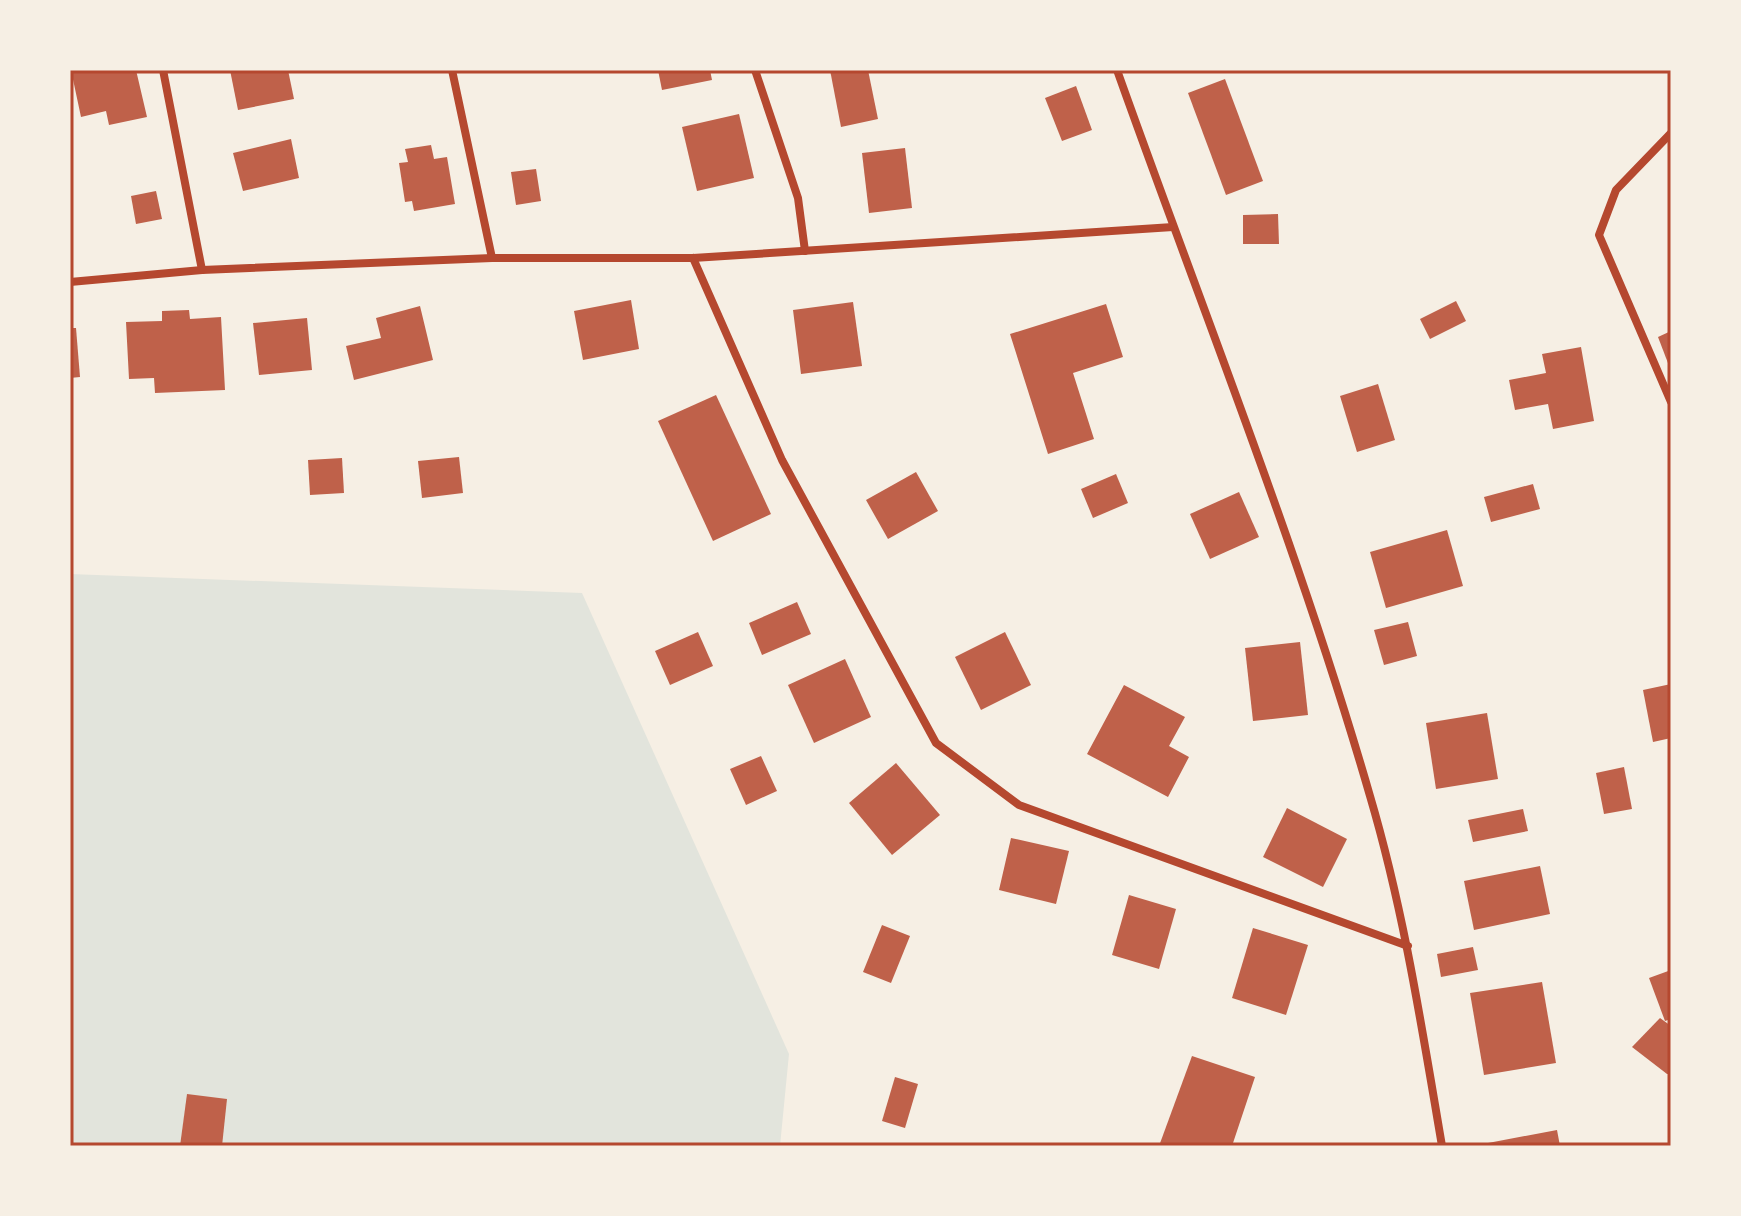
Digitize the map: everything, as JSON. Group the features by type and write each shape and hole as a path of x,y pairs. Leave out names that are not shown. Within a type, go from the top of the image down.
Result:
{"street":[{"path":"163,70 202,270"},
{"path":"452,70 492,258"},
{"path":"755,70 798,198 805,251"},
{"path":"1117,70 1296,558 1371,798 1408,946 1442,1146"},
{"path":"1671,133 1616,190 1599,235 1671,402"},
{"path":"70,282 202,270 492,258 693,258 1173,227"},
{"path":"693,258 782,460 936,743 1019,805 1408,946"}],"shaded area":[{"path":"70,574 582,593 789,1054 780,1146 70,1146"}],"building":[{"path":"71,70 136,70 147,117 109,125 106,111 81,117"},
{"path":"230,70 288,70 294,99 238,110"},
{"path":"658,70 710,70 712,80 662,90"},
{"path":"830,70 868,70 878,119 841,127"},
{"path":"1225,79 1263,181 1226,195 1188,93"},
{"path":"1076,86 1092,130 1062,141 1045,98"},
{"path":"739,114 754,178 697,191 682,127"},
{"path":"291,139 299,178 243,191 233,153"},
{"path":"431,145 434,159 447,157 455,204 414,211 412,201 405,202 399,163 408,162 405,149"},
{"path":"905,148 912,208 869,213 862,153"},
{"path":"536,169 541,201 516,205 511,172"},
{"path":"156,191 162,219 136,224 131,196"},
{"path":"1278,214 1279,244 1243,244 1243,215"},
{"path":"631,300 639,349 583,360 574,311"},
{"path":"1456,301 1466,321 1430,339 1420,319"},
{"path":"853,302 862,366 801,374 793,310"},
{"path":"1106,304 1123,357 1073,373 1094,439 1048,454 1010,334"},
{"path":"420,306 433,360 354,380 346,346 381,338 376,318"},
{"path":"189,310 190,319 221,317 225,390 155,393 154,378 129,379 126,322 162,321 162,311"},
{"path":"307,318 312,370 259,375 253,323"},
{"path":"70,328 76,328 80,377 70,378"},
{"path":"1671,331 1671,371 1658,337"},
{"path":"1581,347 1594,421 1553,429 1548,404 1515,410 1509,380 1546,373 1542,354"},
{"path":"1378,384 1395,440 1357,452 1340,396"},
{"path":"716,395 771,514 713,541 658,421"},
{"path":"459,457 463,493 422,498 418,461"},
{"path":"342,458 344,493 310,495 308,460"},
{"path":"916,472 938,511 888,539 866,500"},
{"path":"1116,474 1128,503 1093,518 1081,489"},
{"path":"1533,484 1540,509 1491,522 1484,497"},
{"path":"1239,492 1259,537 1210,559 1190,514"},
{"path":"1447,530 1463,586 1386,608 1370,552"},
{"path":"797,602 811,634 762,655 749,623"},
{"path":"1408,622 1417,656 1384,665 1374,630"},
{"path":"698,632 713,666 670,685 655,651"},
{"path":"1005,632 1031,685 981,710 955,657"},
{"path":"1300,642 1308,715 1253,721 1245,648"},
{"path":"845,659 871,717 814,743 788,685"},
{"path":"1671,684 1671,738 1653,742 1643,690"},
{"path":"1124,685 1185,717 1169,746 1189,757 1168,797 1087,754"},
{"path":"1487,713 1498,779 1436,789 1426,723"},
{"path":"761,756 777,791 746,805 730,769"},
{"path":"896,763 940,815 892,855 849,803"},
{"path":"1624,767 1632,809 1604,814 1596,773"},
{"path":"1287,808 1347,839 1323,887 1263,857"},
{"path":"1523,809 1528,831 1473,842 1468,820"},
{"path":"1011,838 1069,851 1056,904 999,890"},
{"path":"1540,866 1550,914 1474,930 1464,881"},
{"path":"1129,895 1176,909 1159,969 1112,955"},
{"path":"882,925 910,936 891,983 863,972"},
{"path":"1253,928 1308,945 1286,1015 1232,998"},
{"path":"1473,947 1478,970 1441,977 1437,954"},
{"path":"1671,970 1671,1019 1665,1021 1649,978"},
{"path":"1542,982 1556,1063 1484,1075 1470,993"},
{"path":"1660,1018 1671,1026 1671,1074 1632,1047"},
{"path":"1192,1056 1255,1077 1232,1146 1159,1146"},
{"path":"895,1077 918,1084 905,1128 882,1121"},
{"path":"187,1094 227,1099 222,1146 180,1146"},
{"path":"1557,1130 1560,1146 1489,1146 1488,1143"}]}
